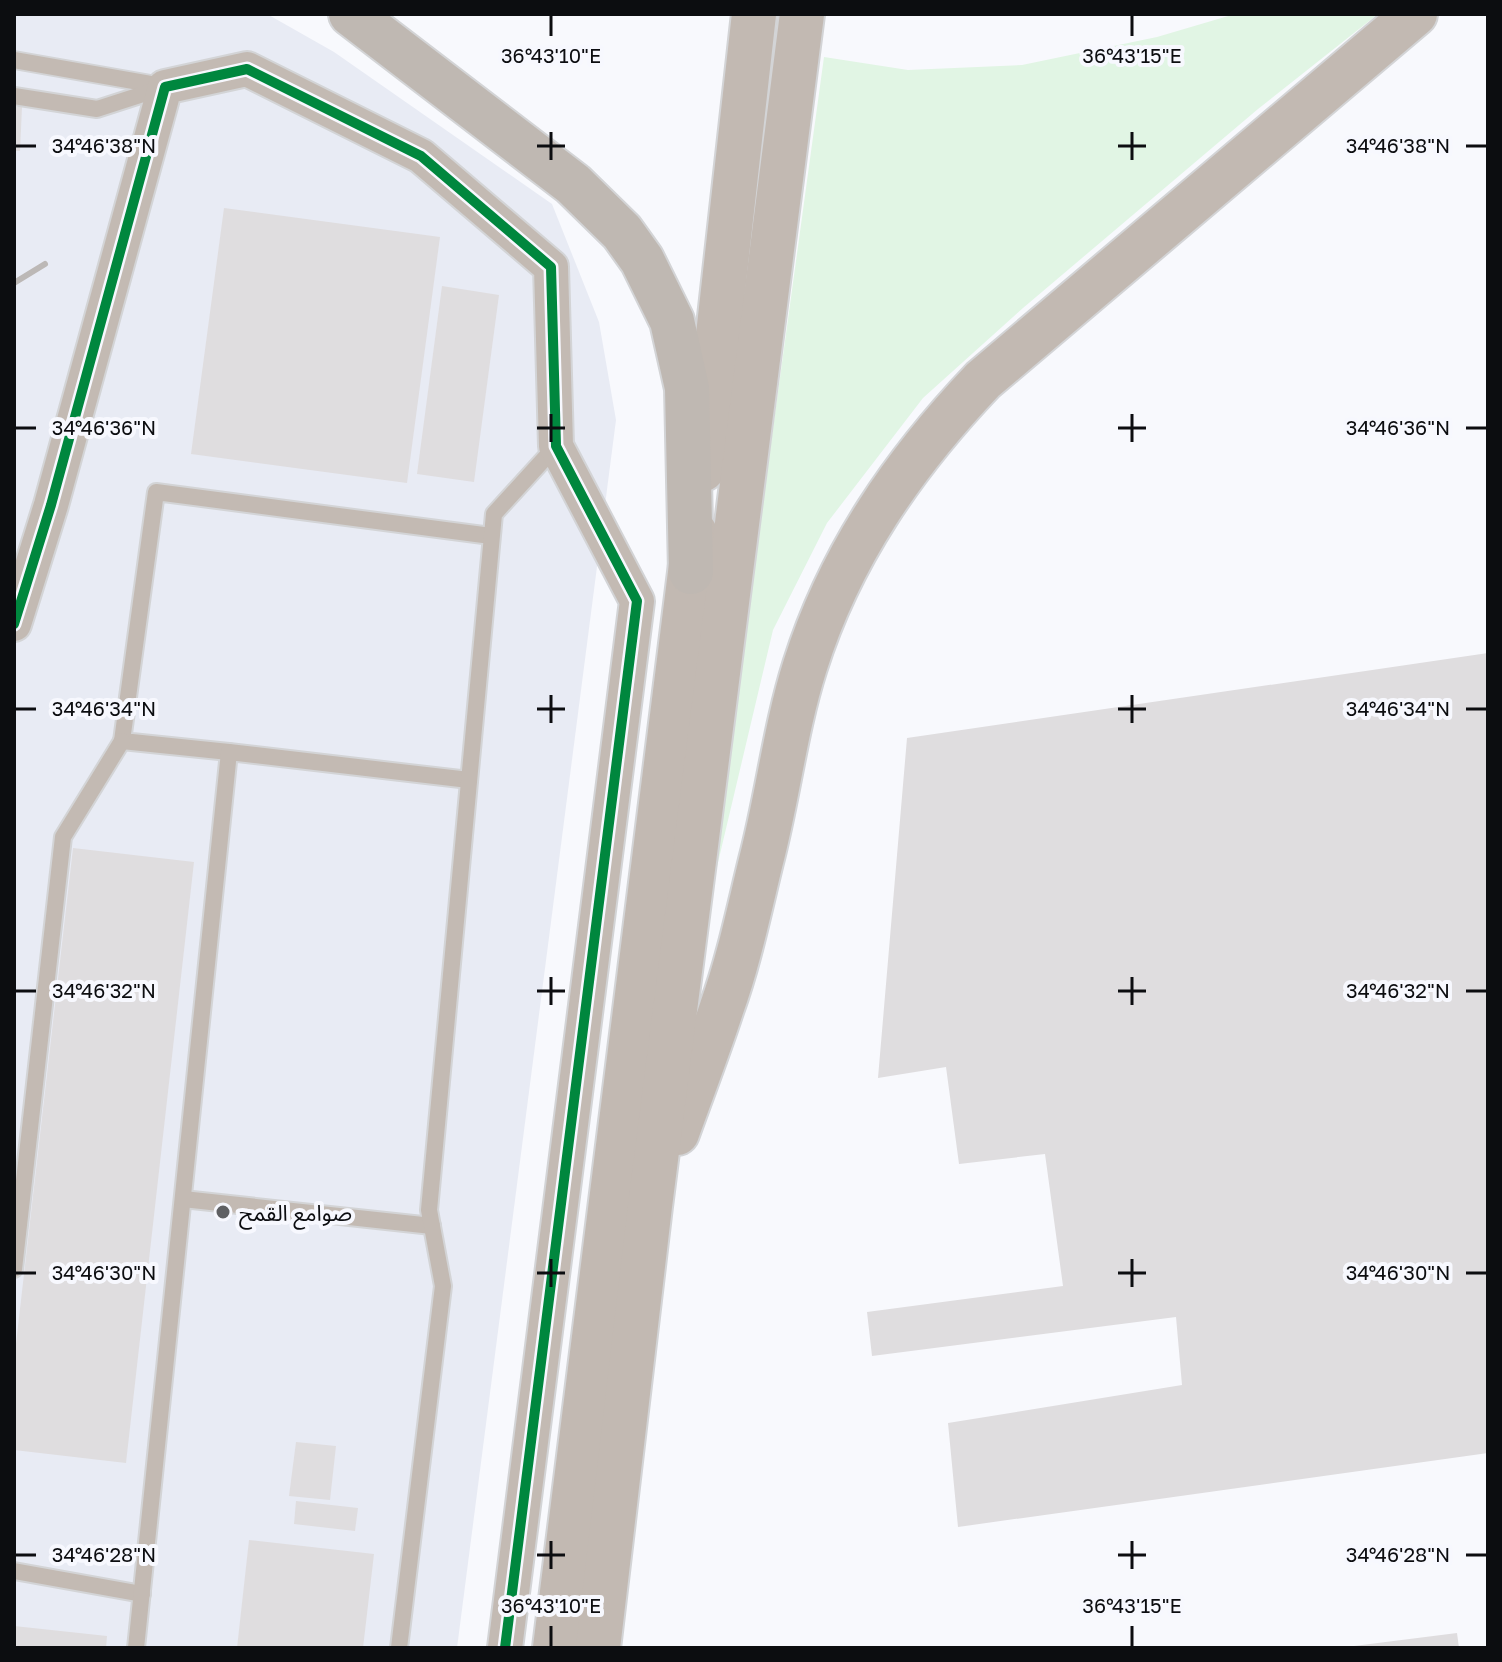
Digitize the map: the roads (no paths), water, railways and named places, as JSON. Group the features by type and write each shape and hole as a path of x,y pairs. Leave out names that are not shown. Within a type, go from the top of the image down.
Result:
{"highway":[{"path":"351,14 573,184 622,232 642,260 672,321 687,388 691,572"}],"main road":[{"path":"555,1648 691,572 754,14"},
{"path":"598,1648 650,1206 802,14"},
{"path":"650,1206 723,1005 766,842 805,665 848,561 876,512 943,421 983,380 1415,14"}],"street":[{"path":"14,624 51,505 165,87 247,69 421,156 551,267 556,446 637,601 505,1648"}],"lane":[{"path":"14,60 165,87"},
{"path":"14,96 97,109 165,87"},
{"path":"399,1648 443,1286 429,1210 491,536 494,514 556,446"},
{"path":"14,1269 63,837 122,741 156,492 491,536"},
{"path":"122,741 469,780"},
{"path":"136,1648 229,752"},
{"path":"183,1199 432,1226"},
{"path":"14,1571 142,1594"}],"railway":[{"path":"14,283 45,264"}],"place":[{"name":"صوامع القمح","path":"223,1212"}]}
